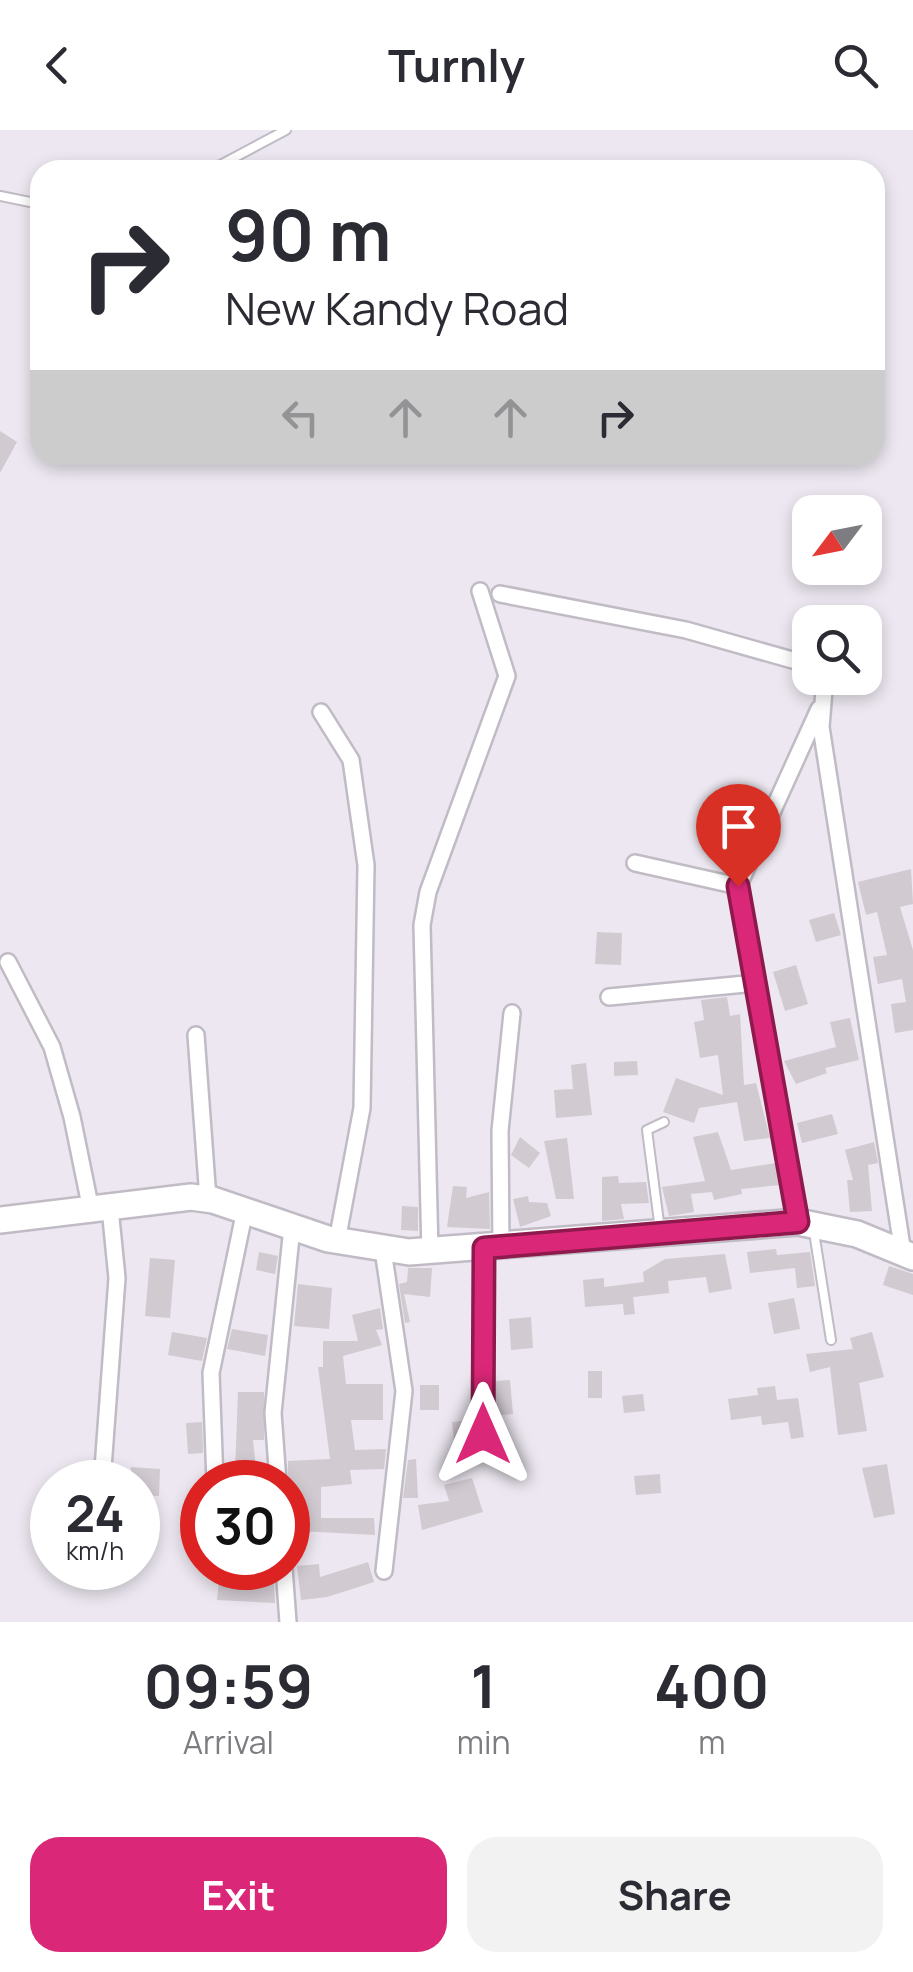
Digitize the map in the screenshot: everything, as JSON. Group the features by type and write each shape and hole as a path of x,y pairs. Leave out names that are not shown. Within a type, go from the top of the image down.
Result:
{"main road":[{"path":"0,1220 208,1199 337,1241 383,1250 430,1252 805,1222 857,1234 908,1255"}],"street":[{"path":"430,1252 422,925 428,892 507,676 480,591"},
{"path":"500,594 686,630 792,660"},
{"path":"805,1222 738,886 822,695"},
{"path":"820,707 908,1255"},
{"path":"322,712 351,760 366,865 362,1108 337,1241"},
{"path":"635,863 738,886"},
{"path":"8,962 52,1047 118,1278 104,1460"},
{"path":"609,996 756,983"},
{"path":"483,1434 500,1131 512,1013"},
{"path":"196,1036 208,1199"},
{"path":"214,1460 211,1373 245,1210"},
{"path":"276,1460 273,1413 292,1227"},
{"path":"383,1250 404,1391 384,1572"},
{"path":"286,1590 288,1622"}],"lane":[{"path":"230,160 286,130"},
{"path":"0,196 30,202"},
{"path":"660,1234 646,1130 664,1122"},
{"path":"805,1222 819,1247 830,1340"}],"building":[{"path":"0,431 17,442 0,473"},
{"path":"911,869 913,904 900,907 913,950 913,1030 895,1033 891,1004 906,1002 902,979 878,984 873,957 887,955 877,912 866,915 858,882"},
{"path":"834,913 841,935 816,942 809,920"},
{"path":"597,932 622,933 621,965 595,964"},
{"path":"796,965 808,1004 785,1011 773,972"},
{"path":"727,997 730,1016 740,1014 744,1085 756,1083 770,1138 744,1141 737,1102 699,1108 694,1123 663,1112 676,1078 723,1095 718,1055 700,1058 694,1022 704,1020 701,1000"},
{"path":"850,1018 859,1060 825,1068 827,1073 796,1084 784,1061 836,1047 830,1022"},
{"path":"637,1061 638,1075 614,1076 614,1062"},
{"path":"586,1063 592,1115 556,1118 554,1090 573,1089 571,1065"},
{"path":"832,1114 838,1134 802,1143 797,1123"},
{"path":"718,1132 731,1170 776,1163 780,1185 741,1189 742,1194 714,1200 712,1192 691,1194 694,1212 669,1216 662,1187 705,1181 693,1137"},
{"path":"520,1137 540,1153 529,1168 511,1155"},
{"path":"567,1138 574,1199 556,1199 544,1141"},
{"path":"874,1142 878,1163 868,1165 872,1211 850,1212 847,1180 853,1180 845,1150"},
{"path":"618,1176 619,1183 646,1182 649,1203 621,1204 624,1219 602,1221 602,1177"},
{"path":"453,1186 467,1187 466,1198 489,1192 490,1229 447,1227"},
{"path":"528,1196 529,1202 547,1203 551,1216 520,1227 513,1199"},
{"path":"402,1206 418,1207 418,1231 401,1230"},
{"path":"776,1249 777,1255 810,1252 815,1286 797,1288 795,1268 750,1273 747,1252"},
{"path":"259,1252 278,1256 275,1274 256,1270"},
{"path":"725,1254 732,1289 709,1293 706,1277 668,1281 669,1293 633,1297 635,1314 624,1315 623,1304 585,1307 583,1280 604,1278 604,1287 644,1282 643,1272 665,1259"},
{"path":"150,1258 175,1260 170,1318 145,1316"},
{"path":"889,1266 913,1274 913,1295 883,1285"},
{"path":"408,1268 432,1268 430,1297 404,1294 410,1322 405,1323 399,1284 407,1282"},
{"path":"298,1284 332,1288 329,1329 294,1326"},
{"path":"794,1298 800,1329 774,1334 768,1303"},
{"path":"380,1308 383,1329 376,1330 382,1345 343,1356 346,1384 383,1384 383,1420 351,1420 355,1450 386,1449 384,1469 350,1470 352,1484 321,1487 321,1518 374,1518 375,1535 310,1532 309,1460 330,1459 318,1367 323,1367 323,1341 358,1341 352,1315"},
{"path":"531,1317 533,1348 511,1350 509,1319"},
{"path":"232,1329 268,1335 265,1356 227,1349"},
{"path":"172,1332 207,1338 202,1361 168,1355"},
{"path":"872,1332 884,1377 859,1383 867,1431 838,1435 830,1367 810,1372 806,1354 853,1349 850,1338"},
{"path":"588,1371 602,1371 602,1398 588,1398"},
{"path":"510,1380 513,1414 494,1416 495,1381"},
{"path":"420,1385 439,1385 439,1410 420,1410"},
{"path":"775,1386 777,1400 798,1398 804,1437 791,1439 788,1422 762,1425 761,1416 731,1420 728,1399 758,1395 757,1388"},
{"path":"238,1392 264,1392 264,1440 253,1440 255,1460 235,1460"},
{"path":"643,1394 645,1411 624,1413 622,1396"},
{"path":"472,1420 478,1459 456,1461 452,1422"},
{"path":"202,1422 203,1453 188,1454 186,1423"},
{"path":"416,1459 418,1498 403,1498 408,1460"},
{"path":"887,1464 895,1514 874,1518 862,1468"},
{"path":"660,1474 661,1493 636,1495 634,1476"},
{"path":"472,1478 483,1512 422,1530 418,1505 449,1501 444,1485"},
{"path":"368,1562 374,1582 327,1597 301,1600 300,1590 310,1590 310,1565 319,1564 320,1577"},
{"path":"218,1590 274,1590 275,1603 217,1600"}],"route":[{"path":"483,1434 484,1248 798,1222 738,886"}]}
